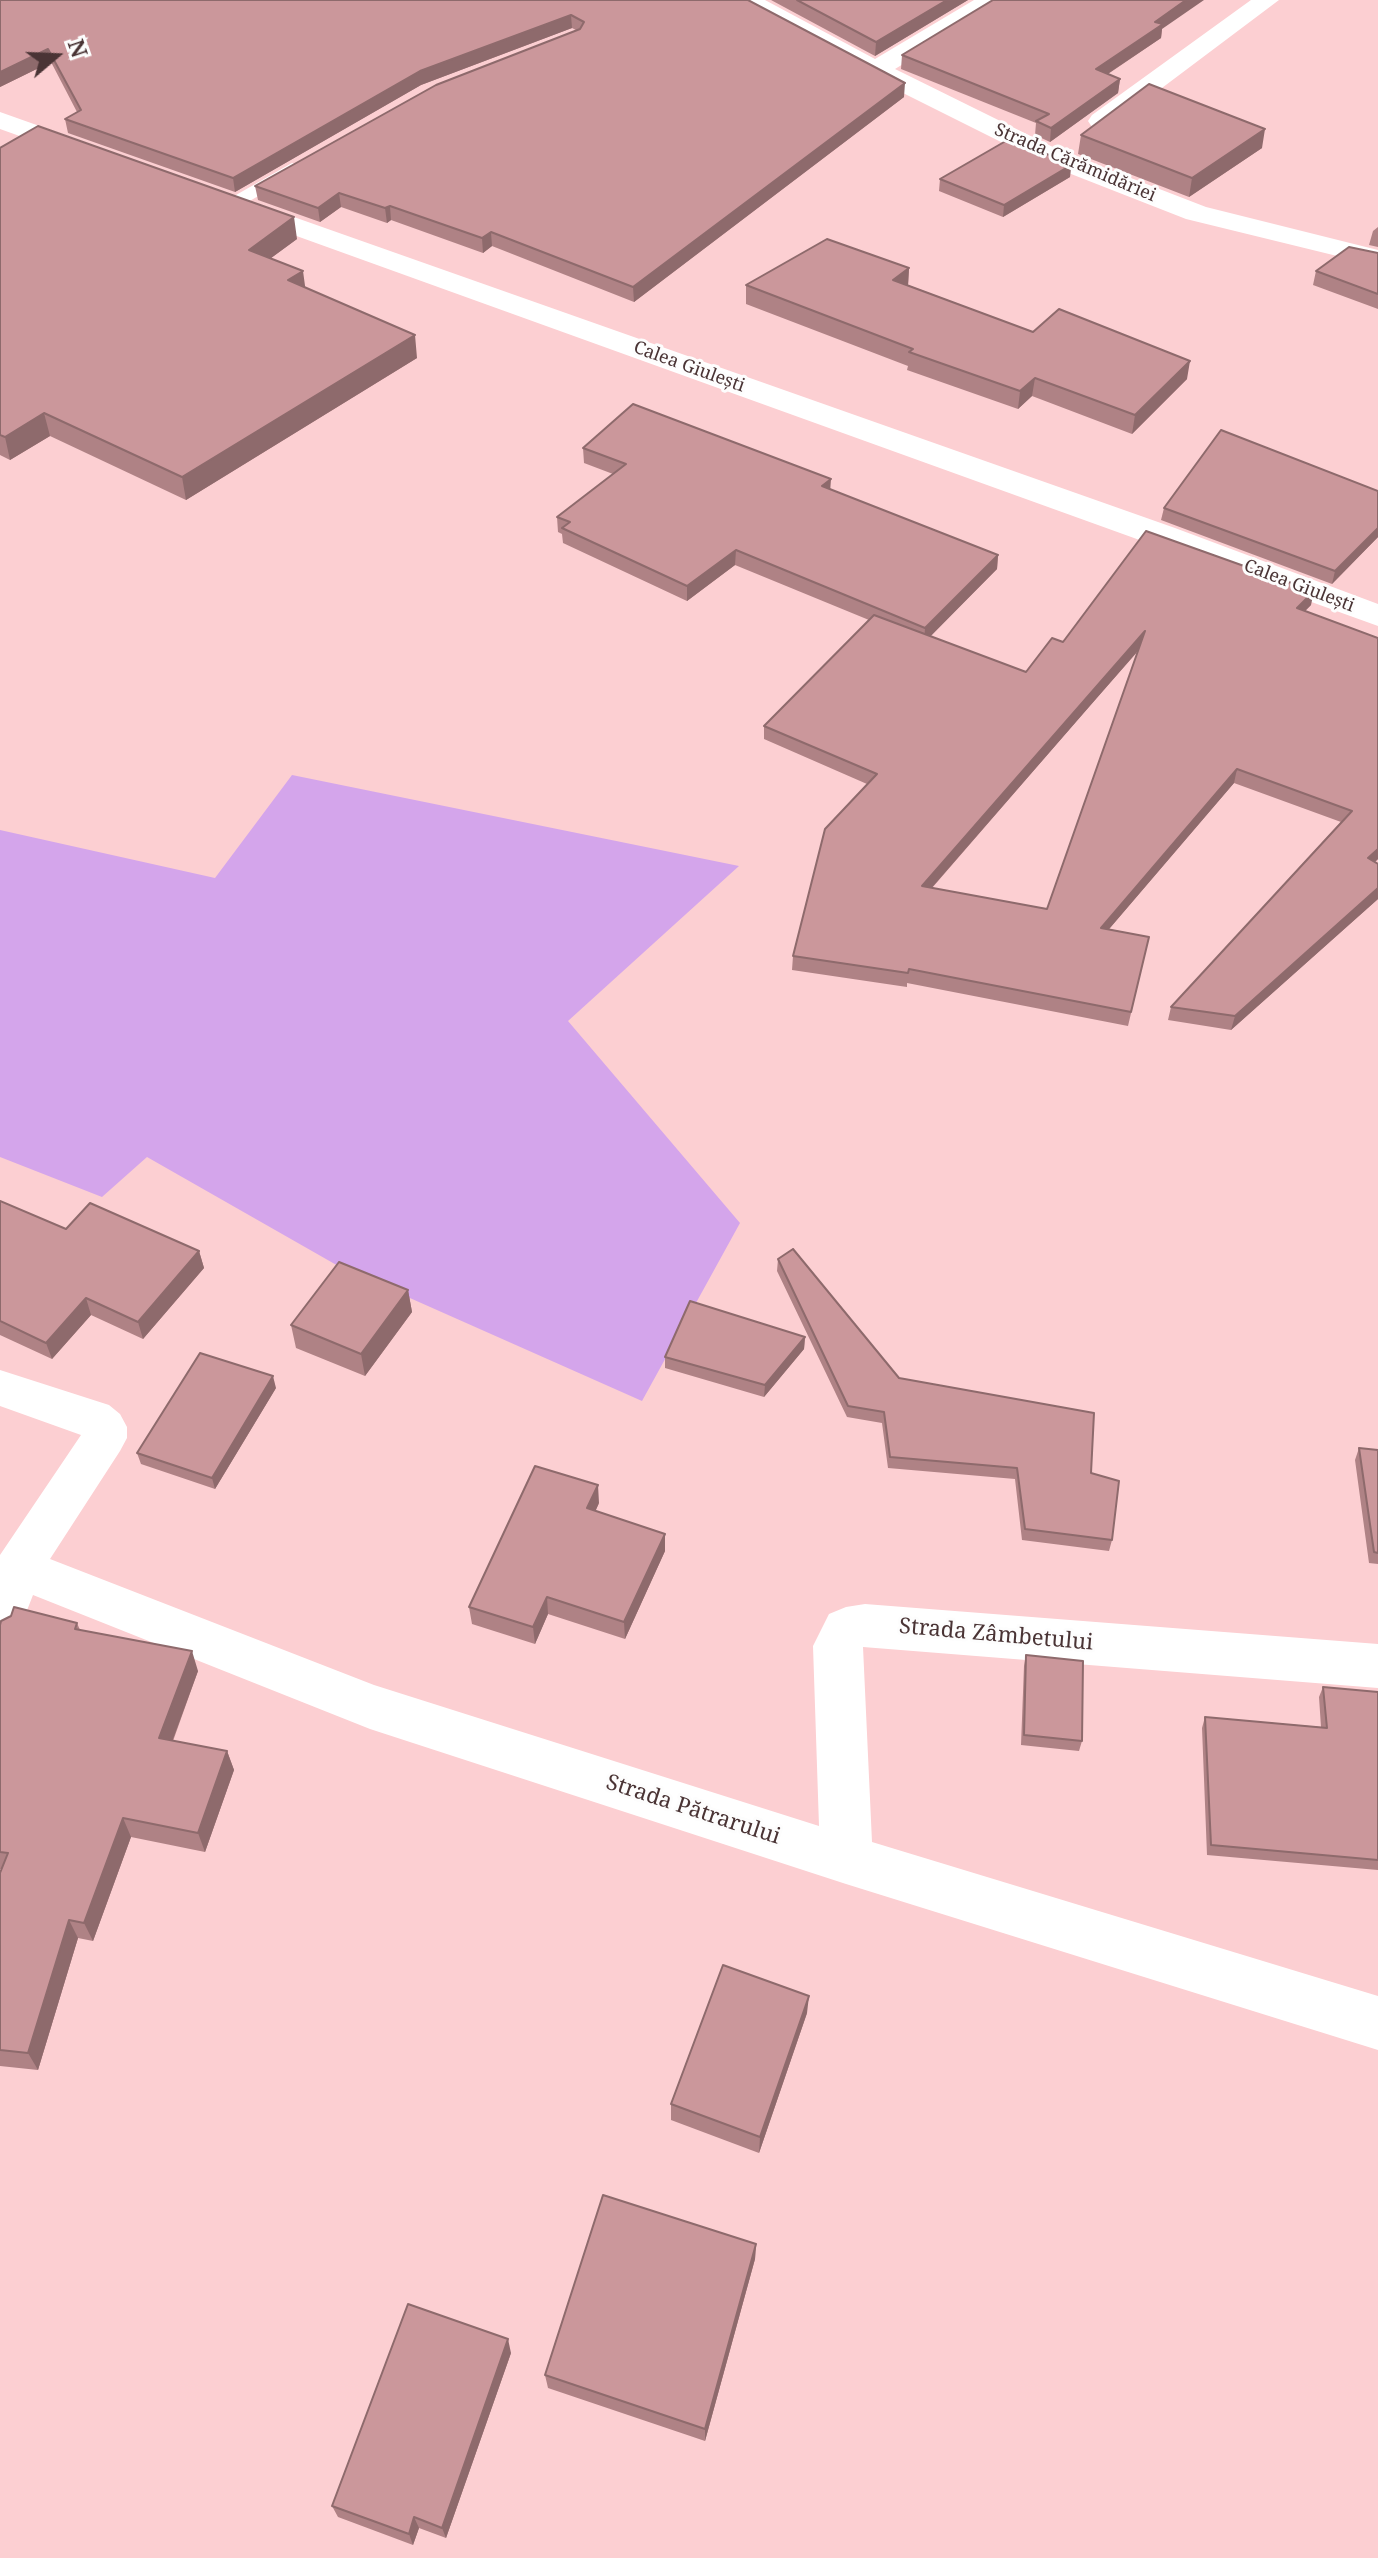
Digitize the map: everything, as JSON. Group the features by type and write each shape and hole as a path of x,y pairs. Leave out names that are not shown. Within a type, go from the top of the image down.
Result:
{"street":[{"name":"Strada Cărămidăriei","path":"747,0 876,70 1052,157 1196,213 1358,240 1378,258"},
{"path":"876,70 991,0"},
{"path":"1052,157 1267,0"},
{"path":"0,120 116,162"},
{"name":"Calea Giulești","path":"203,193 1163,535 1378,616"},
{"path":"0,1388 93,1418 104,1427 104,1438 18,1568 0,1621"},
{"name":"Strada Pătrarului","path":"18,1568 370,1706 846,1859 1378,2023"},
{"name":"Strada Zâmbetului","path":"846,1859 838,1646 846,1629 865,1625 1378,1666"}],"lane":[{"path":"232,203 311,159"}],"shaded area":[{"path":"292,775 739,866 568,1021 740,1223 642,1401 340,1267 147,1157 102,1197 0,1157 0,830 215,878"}],"building":[{"path":"0,0 748,0 905,83 633,287 491,232 482,238 390,206 385,208 339,193 318,208 255,186 436,85 580,29 584,22 571,15 420,71 233,178 65,119 81,110 48,49 0,72"},
{"path":"797,0 947,0 876,42"},
{"path":"993,0 1186,0 1155,22 1163,24 1096,69 1120,79 1051,128 1036,121 1049,114 902,55"},
{"path":"1149,84 1265,129 1192,178 1081,135"},
{"path":"38,126 294,217 249,250 303,271 288,280 415,335 182,477 44,413 5,437 0,435 0,148"},
{"path":"1011,138 1071,165 1004,205 940,179"},
{"path":"827,239 909,268 893,280 1033,332 1059,309 1190,361 1135,415 1035,378 1020,391 909,352 913,349 746,285"},
{"path":"1349,247 1378,253 1378,294 1316,271"},
{"path":"633,404 831,479 822,486 998,555 925,628 736,550 687,586 562,528 570,522 557,517 626,464 583,448"},
{"path":"1221,430 1378,491 1378,528 1335,571 1164,508"},
{"path":"1146,531 1314,591 1297,608 1378,638 1378,849 1368,858 1378,864 1378,888 1235,1016 1171,1007 1352,811 1237,769 1101,928 1149,937 1131,1012 909,969 908,973 793,956 825,829 877,774 764,726 874,615 1026,672 1052,638 1063,642","holes":["1145,631 1047,909 922,886"]},
{"path":"0,1201 66,1229 90,1203 199,1251 138,1322 86,1298 46,1343 0,1321"},
{"path":"793,1249 899,1378 1094,1413 1091,1473 1119,1481 1112,1540 1025,1529 1017,1468 890,1457 884,1412 848,1406 778,1259"},
{"path":"339,1262 408,1290 361,1354 291,1325"},
{"path":"690,1301 805,1337 765,1385 665,1357"},
{"path":"200,1353 273,1376 212,1478 137,1453"},
{"path":"1359,1448 1378,1450 1378,1553 1374,1552"},
{"path":"535,1466 598,1485 587,1508 665,1534 624,1622 547,1597 533,1627 469,1607"},
{"path":"14,1607 77,1623 75,1629 192,1651 159,1738 227,1751 198,1833 123,1818 84,1923 69,1920 28,2053 0,2050 0,1873 8,1853 0,1852 0,1625 1,1621 11,1616"},
{"path":"1026,1655 1083,1661 1082,1741 1024,1735"},
{"path":"1323,1687 1378,1692 1378,1860 1211,1845 1205,1717 1327,1728"},
{"path":"723,1965 809,1996 760,2137 671,2104"},
{"path":"603,2195 756,2244 705,2429 545,2375"},
{"path":"408,2304 508,2339 442,2528 414,2517 409,2534 332,2506"}]}
